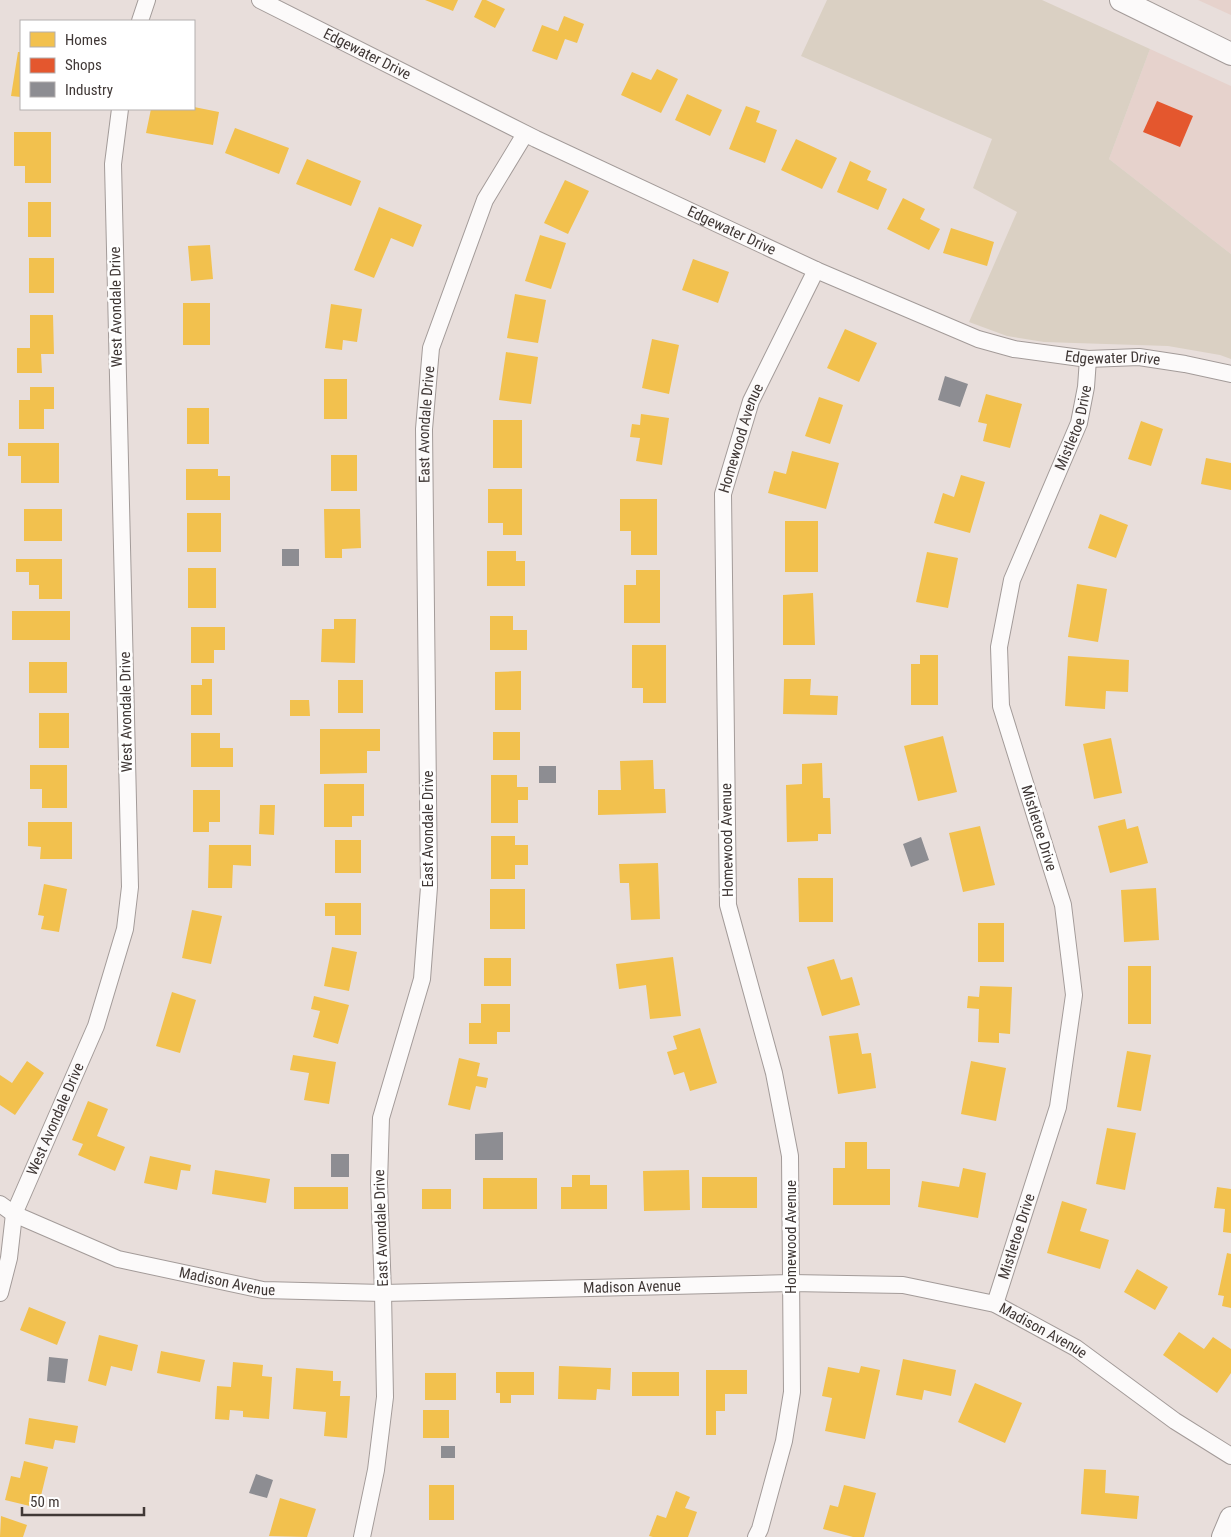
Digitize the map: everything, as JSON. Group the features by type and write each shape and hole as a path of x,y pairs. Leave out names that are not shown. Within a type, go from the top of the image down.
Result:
{"main road":[{"path":"1121,0 1231,54"},
{"path":"1223,1537 1231,1518"}],"street":[{"path":"140,20 147,0"},
{"name":"Edgewater Drive","path":"260,0 525,134 816,270 978,339 1014,349 1088,359 1139,357 1231,374"},
{"name":"West Avondale Drive","path":"0,1293 9,1258 14,1214 96,1026 125,929 130,887 113,164 120,110"},
{"name":"East Avondale Drive","path":"362,1537 376,1470 384,1397 379,1183 381,1118 422,979 429,886 424,429 432,348 485,200 525,134"},
{"name":"Homewood Avenue","path":"756,1537 760,1529 784,1441 792,1392 790,1156 774,1073 728,905 723,494 751,400 816,270"},
{"name":"Mistletoe Drive","path":"995,1304 1058,1107 1074,994 1063,905 1001,706 999,647 1012,580 1079,423 1086,387 1088,359"},
{"name":"Madison Avenue","path":"0,1204 14,1214 118,1259 263,1290 383,1293 791,1283 903,1285 995,1304 1076,1348 1175,1420 1231,1456"}],"shaded area":[{"path":"827,0 1042,0 1150,49 1109,159 1231,254 1231,359 1220,355 1168,346 1044,342 1007,336 969,322 1017,212 973,188 992,139 801,56"},
{"path":"1198,0 1231,0 1231,15"},
{"path":"1150,49 1231,86 1231,254 1109,159"}],"building: Homes":[{"path":"425,0 458,0 453,11"},
{"path":"482,0 505,9 495,28 474,17"},
{"path":"564,16 584,24 577,43 565,39 557,60 532,51 542,25 558,31"},
{"path":"18,52 20,52 20,97 11,96"},
{"path":"657,69 678,79 661,113 621,95 632,72 651,80"},
{"path":"687,94 722,110 710,136 675,120"},
{"path":"746,106 760,111 756,122 777,130 765,163 729,149"},
{"path":"195,107 219,112 213,145 146,133 151,110 195,110"},
{"path":"235,128 289,148 279,174 225,153"},
{"path":"14,132 51,132 51,183 25,183 25,166 14,166"},
{"path":"796,139 837,158 822,189 781,170"},
{"path":"307,159 361,181 351,206 296,184"},
{"path":"850,161 871,171 867,180 887,189 878,210 837,192"},
{"path":"565,180 589,191 568,234 544,223"},
{"path":"903,198 925,209 920,219 940,229 929,250 887,229"},
{"path":"28,202 51,202 51,237 28,237"},
{"path":"379,207 422,225 413,247 391,238 374,278 354,270"},
{"path":"951,228 994,242 987,266 943,253"},
{"path":"540,235 566,243 551,289 525,281"},
{"path":"210,245 213,279 191,281 188,246"},
{"path":"29,258 54,258 54,293 29,293"},
{"path":"693,259 729,272 718,303 682,290"},
{"path":"515,294 546,300 538,343 507,338"},
{"path":"183,303 210,303 210,345 183,345"},
{"path":"331,304 362,309 357,342 343,340 342,350 325,348"},
{"path":"30,315 53,315 54,354 41,354 42,373 17,373 17,348 30,348"},
{"path":"845,329 877,343 859,382 827,368"},
{"path":"652,339 679,345 669,394 642,388"},
{"path":"506,352 538,357 531,404 499,400"},
{"path":"324,379 347,379 347,419 324,419"},
{"path":"30,387 54,387 54,409 44,409 44,429 19,429 19,400 30,400"},
{"path":"986,394 1022,404 1010,448 983,441 987,424 978,422"},
{"path":"819,397 843,405 830,444 805,436"},
{"path":"187,408 209,408 209,444 187,444"},
{"path":"641,414 669,418 662,465 636,461 640,438 630,437 632,424 640,425"},
{"path":"493,420 522,420 522,468 493,468"},
{"path":"1141,421 1163,429 1151,466 1128,459"},
{"path":"8,443 59,443 59,483 21,483 21,456 8,456"},
{"path":"792,451 839,463 826,509 768,493 774,471 786,474"},
{"path":"331,455 357,455 357,491 331,491"},
{"path":"1206,458 1231,463 1231,490 1201,484"},
{"path":"186,469 218,469 218,476 230,476 230,500 186,500"},
{"path":"961,475 985,482 970,533 934,523 943,493 954,497"},
{"path":"488,489 522,489 522,535 503,535 503,523 488,523"},
{"path":"620,499 657,499 657,555 631,555 631,531 620,531"},
{"path":"24,509 62,509 62,541 24,541"},
{"path":"324,509 360,509 361,548 342,549 342,558 325,558"},
{"path":"187,513 221,513 221,552 187,552"},
{"path":"1100,514 1128,525 1116,558 1088,548"},
{"path":"785,521 818,521 818,572 785,572"},
{"path":"487,551 516,551 516,561 525,561 525,586 487,586"},
{"path":"927,552 958,558 948,608 916,602"},
{"path":"16,559 62,559 62,599 39,599 39,585 29,585 29,572 16,572"},
{"path":"188,568 216,568 216,608 188,608"},
{"path":"636,570 660,570 660,623 624,623 624,585 636,585"},
{"path":"1077,584 1107,589 1098,642 1068,637"},
{"path":"813,593 815,645 783,645 783,595"},
{"path":"12,611 70,611 70,640 12,640"},
{"path":"490,616 513,616 513,630 527,630 527,650 490,650"},
{"path":"334,619 356,619 355,663 321,662 322,629 334,629"},
{"path":"191,627 225,627 225,650 214,650 214,663 191,663"},
{"path":"632,645 666,645 666,703 643,703 643,688 632,688"},
{"path":"920,655 938,655 938,705 911,705 911,664 920,664"},
{"path":"1068,656 1129,660 1128,692 1106,691 1105,709 1065,706"},
{"path":"29,662 67,662 67,693 29,693"},
{"path":"521,671 521,710 495,710 495,672"},
{"path":"202,679 212,679 212,715 191,715 191,685 202,685"},
{"path":"784,679 811,679 810,695 838,696 837,715 783,714"},
{"path":"338,680 363,680 363,713 338,713"},
{"path":"290,700 309,700 310,716 290,716"},
{"path":"39,713 69,713 69,748 39,748"},
{"path":"320,729 380,729 380,751 367,751 367,773 320,774"},
{"path":"493,732 520,732 520,760 493,760"},
{"path":"191,733 220,733 220,748 233,748 233,767 191,767"},
{"path":"943,736 957,792 918,801 904,746"},
{"path":"1111,738 1122,793 1094,799 1083,744"},
{"path":"653,760 654,789 665,789 666,813 598,815 598,790 621,790 620,761"},
{"path":"822,763 823,798 830,798 831,834 818,834 818,841 787,842 786,785 802,784 802,764"},
{"path":"30,765 67,765 67,808 42,808 42,789 30,789"},
{"path":"491,775 517,775 517,787 528,787 528,800 518,800 518,823 491,823"},
{"path":"324,784 364,784 364,816 352,816 352,827 324,827"},
{"path":"193,790 220,790 220,822 209,822 209,832 193,832"},
{"path":"260,805 275,805 274,835 259,834"},
{"path":"1125,819 1127,829 1138,826 1148,863 1110,873 1098,826"},
{"path":"28,822 72,822 72,859 40,859 41,847 28,846"},
{"path":"980,826 995,885 963,892 949,833"},
{"path":"491,836 515,836 515,845 528,845 528,865 515,865 515,879 491,879"},
{"path":"335,840 361,840 361,873 335,873"},
{"path":"209,845 251,845 251,866 233,865 232,888 208,888"},
{"path":"658,863 660,919 631,920 629,883 620,883 619,864"},
{"path":"798,878 833,878 833,922 799,922"},
{"path":"44,884 67,889 59,932 41,929 44,916 38,915"},
{"path":"1156,888 1159,940 1124,942 1121,890"},
{"path":"490,889 525,889 525,929 490,929"},
{"path":"325,903 361,903 361,935 335,935 335,916 325,916"},
{"path":"192,910 222,916 211,964 182,958"},
{"path":"978,923 1004,923 1004,962 978,962"},
{"path":"332,947 357,952 349,991 324,986"},
{"path":"673,957 681,1016 650,1019 646,985 619,989 616,964"},
{"path":"484,958 511,958 511,986 484,986"},
{"path":"834,959 841,980 852,977 860,1005 822,1016 807,967"},
{"path":"1128,966 1151,966 1151,1024 1128,1024"},
{"path":"980,986 1012,987 1010,1034 999,1033 999,1043 978,1042 979,1009 967,1008 968,996 979,997"},
{"path":"172,992 196,1000 180,1053 156,1046"},
{"path":"314,996 349,1005 338,1044 313,1037 320,1011 311,1009"},
{"path":"481,1004 510,1004 510,1032 497,1032 497,1044 469,1044 469,1023 481,1023"},
{"path":"700,1028 717,1083 690,1091 684,1072 674,1075 667,1052 677,1049 673,1036"},
{"path":"858,1033 862,1054 871,1053 876,1088 838,1094 829,1036"},
{"path":"1127,1051 1151,1055 1141,1111 1117,1107"},
{"path":"293,1055 336,1062 329,1104 304,1100 309,1073 290,1070"},
{"path":"459,1058 480,1063 477,1076 488,1078 486,1088 476,1086 470,1110 448,1105"},
{"path":"27,1061 44,1073 15,1115 0,1105 0,1075 12,1083"},
{"path":"971,1061 1006,1068 996,1121 961,1114"},
{"path":"88,1101 108,1109 97,1136 125,1147 115,1171 78,1155 83,1144 72,1140"},
{"path":"1107,1128 1136,1133 1125,1190 1096,1184"},
{"path":"845,1142 867,1142 867,1169 890,1169 890,1205 833,1205 833,1168 845,1168"},
{"path":"150,1156 191,1165 190,1171 181,1170 177,1190 144,1183"},
{"path":"963,1168 986,1173 978,1218 918,1207 922,1181 959,1187"},
{"path":"215,1170 270,1179 266,1203 212,1194"},
{"path":"689,1170 690,1210 644,1211 643,1171"},
{"path":"572,1175 590,1175 590,1185 607,1185 607,1209 561,1209 561,1187 572,1187"},
{"path":"702,1177 757,1177 757,1208 702,1208"},
{"path":"483,1178 537,1178 537,1209 483,1209"},
{"path":"294,1187 348,1187 348,1209 294,1209"},
{"path":"1217,1187 1231,1189 1231,1233 1223,1232 1225,1209 1214,1208"},
{"path":"422,1189 451,1189 451,1209 422,1209"},
{"path":"1062,1201 1087,1209 1080,1231 1109,1240 1100,1269 1047,1253"},
{"path":"1227,1253 1231,1254 1231,1308 1222,1306 1224,1296 1218,1295"},
{"path":"1137,1269 1168,1287 1155,1310 1124,1292"},
{"path":"29,1307 66,1322 57,1345 20,1330"},
{"path":"1179,1332 1204,1349 1213,1337 1231,1349 1231,1373 1217,1393 1163,1355"},
{"path":"99,1335 138,1345 132,1371 111,1366 106,1386 88,1381"},
{"path":"161,1351 205,1360 200,1382 157,1373"},
{"path":"903,1359 956,1370 951,1396 924,1390 922,1400 896,1395"},
{"path":"233,1362 263,1365 262,1376 272,1377 269,1419 243,1417 243,1411 230,1410 229,1420 215,1419 217,1386 231,1387"},
{"path":"559,1366 611,1368 610,1390 597,1389 596,1400 558,1399"},
{"path":"861,1366 880,1370 865,1439 825,1431 832,1398 822,1396 828,1367 859,1373"},
{"path":"296,1368 333,1371 333,1381 341,1381 340,1396 350,1396 347,1438 324,1436 326,1412 293,1409"},
{"path":"706,1370 747,1370 747,1394 725,1394 725,1411 716,1411 716,1435 706,1435"},
{"path":"496,1372 534,1372 534,1395 511,1395 511,1403 500,1403 500,1393 496,1393"},
{"path":"632,1372 679,1372 679,1396 632,1396"},
{"path":"425,1373 456,1373 456,1400 425,1400"},
{"path":"975,1383 1022,1403 1005,1443 958,1422"},
{"path":"423,1410 449,1410 449,1438 423,1438"},
{"path":"29,1418 78,1426 75,1443 55,1440 53,1449 25,1444"},
{"path":"24,1461 48,1467 38,1508 5,1500 11,1476 20,1478"},
{"path":"1084,1469 1106,1470 1105,1493 1139,1496 1137,1519 1081,1514"},
{"path":"429,1485 454,1485 454,1520 429,1520"},
{"path":"844,1485 876,1493 864,1537 853,1537 823,1529 830,1505 838,1507"},
{"path":"676,1491 690,1497 685,1508 697,1512 688,1537 649,1536 657,1515 666,1518"},
{"path":"280,1498 316,1509 307,1537 269,1536"},
{"path":"1,1516 27,1525 23,1537 0,1537"}],"building: Shops":[{"path":"1157,101 1193,116 1180,147 1143,132"}],"building: Industry":[{"path":"945,376 968,384 960,407 938,400"},
{"path":"282,549 299,549 299,566 282,566"},
{"path":"539,766 556,766 556,783 539,783"},
{"path":"921,837 929,860 911,867 903,844"},
{"path":"503,1132 503,1160 475,1160 475,1134"},
{"path":"331,1154 349,1154 349,1177 331,1177"},
{"path":"49,1357 68,1359 65,1383 47,1381"},
{"path":"441,1446 455,1446 455,1458 441,1458"},
{"path":"256,1474 273,1480 267,1498 249,1493"}]}
